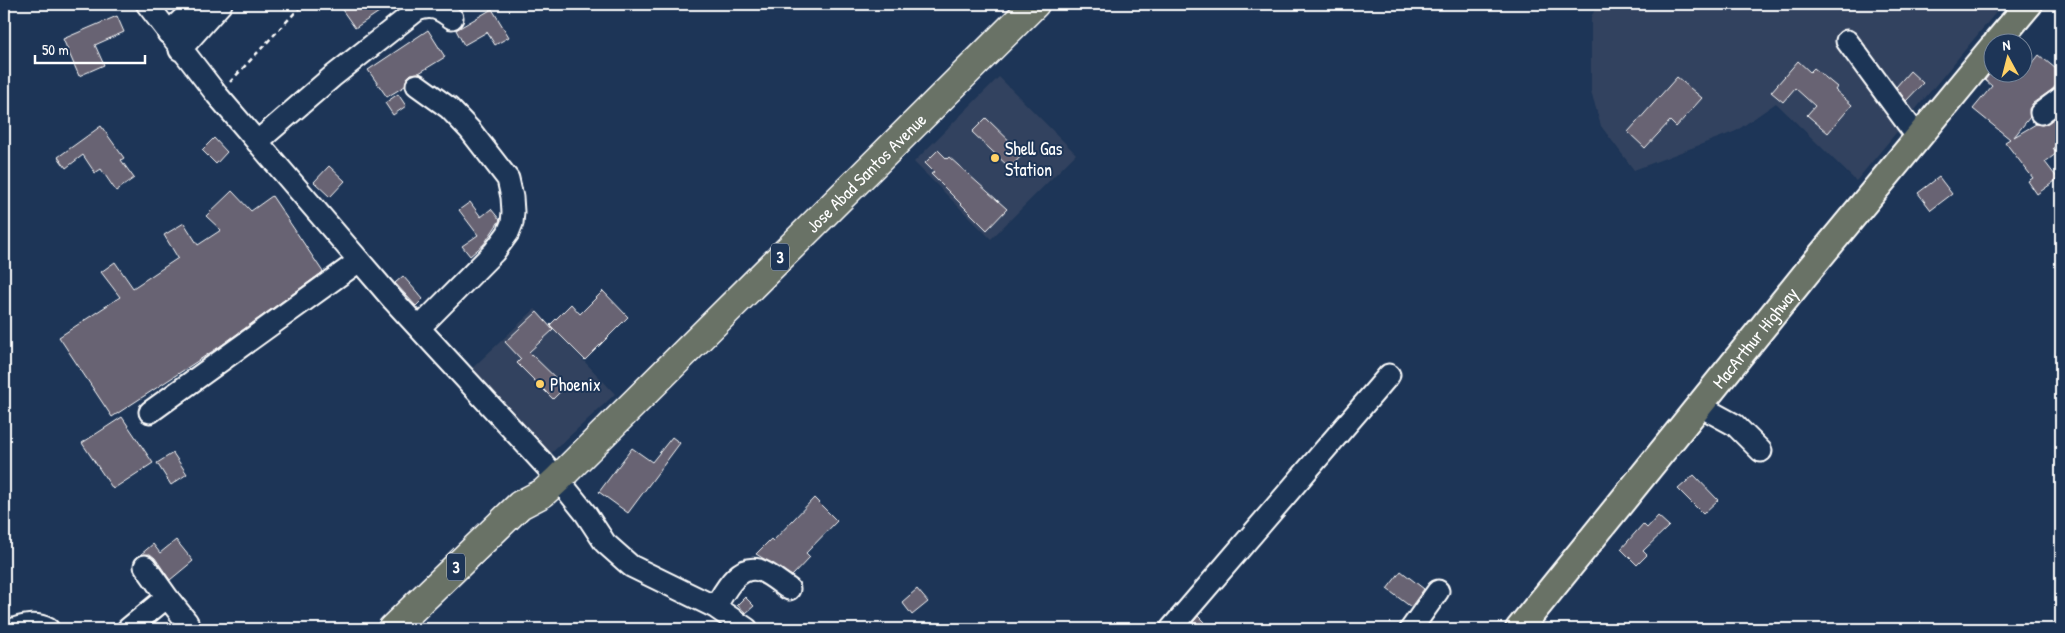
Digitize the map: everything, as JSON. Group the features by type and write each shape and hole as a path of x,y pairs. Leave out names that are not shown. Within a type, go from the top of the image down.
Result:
{"highway":[{"name":"Jose Abad Santos Avenue","path":"552,472 597,418 1014,4"},
{"name":"Jose Abad Santos Avenue","path":"392,629 520,505 534,479 552,472 1035,4"}],"main road":[{"path":"2005,32 2029,4"},
{"name":"MacArthur Highway","path":"1519,629 1802,279 1982,60"}],"street":[{"path":"147,4 216,95 359,261 552,472 586,514 605,542 631,566 715,607 747,629"},
{"path":"174,41 198,4"},
{"path":"174,41 221,4"},
{"path":"257,142 332,77 417,10 424,7 437,7 452,18"},
{"path":"1847,41 1918,139"},
{"path":"417,85 449,108 470,130 508,179 513,212 512,223 508,233 494,252 419,328"},
{"path":"2041,113 2061,98"},
{"path":"150,412 359,261"},
{"path":"1171,629 1389,375"},
{"path":"1700,406 1735,425 1760,451"},
{"path":"145,566 186,627"},
{"path":"715,607 736,576 747,570 759,570 789,589"},
{"path":"1411,629 1438,591"},
{"path":"128,629 167,598"},
{"path":"14,629 26,625 42,626 48,629"}],"path":[{"path":"216,95 303,4"}],"shaded area":[{"path":"1598,4 2003,4 1856,181 1776,103 1736,131 1634,170 1601,126 1591,91 1591,17"},
{"name":"Shell Gas Station","path":"999,77 1076,154 991,239 914,162"},
{"name":"Phoenix","path":"535,309 615,394 547,457 465,375"}],"building":[{"path":"338,4 391,4 355,28"},
{"path":"492,9 509,37 495,45 487,32 464,45 456,30"},
{"path":"117,16 124,32 95,45 104,65 79,76 63,39"},
{"path":"428,30 445,57 419,73 411,74 407,78 405,86 387,97 368,70"},
{"path":"2039,55 2061,73 2061,78 2053,89 2033,103 2029,109 2030,117 2014,137 2036,124 2048,123 2061,113 2061,143 2053,148 2057,153 2045,162 2058,179 2037,194 2028,181 2033,178 2005,142 2010,139 1973,109 1992,86 1987,82 2032,82 2032,64"},
{"path":"1798,61 1810,72 1814,68 1837,87 1835,90 1852,105 1828,133 1807,115 1815,106 1795,88 1783,102 1771,92"},
{"path":"1910,71 1923,83 1906,101 1896,87"},
{"path":"1677,77 1702,98 1676,127 1670,121 1645,148 1628,132"},
{"path":"398,94 406,106 393,115 385,103"},
{"path":"986,118 1023,154 1010,168 972,132"},
{"path":"101,126 124,158 121,160 134,178 116,191 101,169 95,173 83,155 66,168 58,157"},
{"path":"214,138 227,152 216,164 202,150"},
{"path":"938,150 947,159 949,157 1007,209 987,230 931,174 934,172 925,163"},
{"path":"329,166 345,181 330,197 314,182"},
{"path":"1939,177 1952,194 1931,210 1918,193"},
{"path":"232,191 251,211 272,196 323,272 219,347 112,417 59,337 120,297 101,272 115,262 133,288 178,258 164,235 184,223 198,245 221,230 206,216"},
{"path":"470,202 481,217 491,209 500,220 484,244 470,256 462,246 478,235 459,210"},
{"path":"403,276 423,299 416,306 395,283"},
{"path":"603,291 628,317 585,360 550,325 571,304 580,314"},
{"path":"537,312 553,330 529,352 565,387 553,399 517,363 521,359 505,342"},
{"path":"122,417 153,463 113,489 82,443"},
{"path":"672,437 680,443 628,513 599,492 632,448 652,462"},
{"path":"173,453 187,474 171,485 157,463"},
{"path":"1694,475 1718,500 1703,514 1678,489"},
{"path":"814,498 837,521 806,553 810,557 792,576 756,554 771,539 773,541"},
{"path":"1658,516 1669,526 1643,551 1647,555 1637,565 1621,549 1643,524 1647,528"},
{"path":"176,540 193,561 170,580 155,558 150,554 140,555 153,544 160,553"},
{"path":"1401,571 1424,589 1411,607 1387,589"},
{"path":"917,589 928,602 912,615 902,602"},
{"path":"745,597 754,606 746,613 737,605"},
{"path":"1198,616 1205,623 1199,629 1194,629 1190,626"}],"place":[{"name":"Shell Gas Station","path":"995,158"},
{"name":"Phoenix","path":"540,384"}]}
